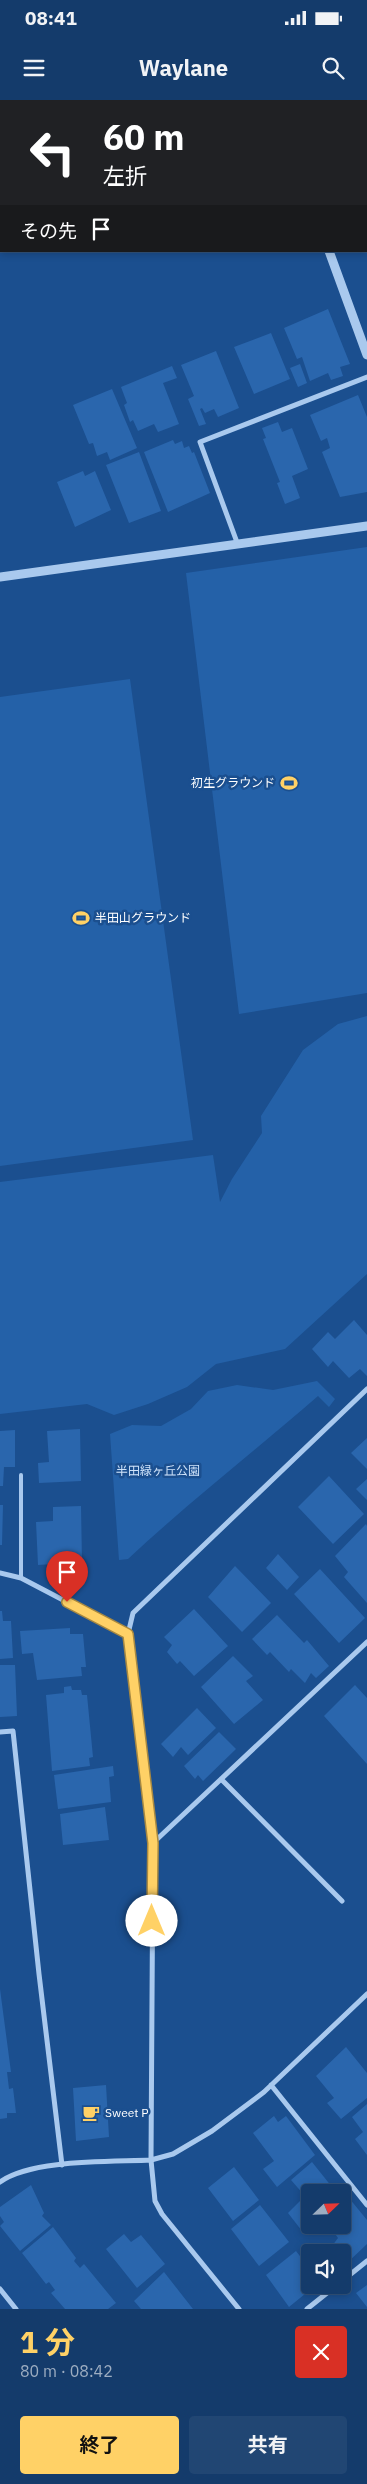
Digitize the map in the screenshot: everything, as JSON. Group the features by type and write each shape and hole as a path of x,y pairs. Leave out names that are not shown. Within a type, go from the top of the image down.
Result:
{"street":[{"path":"329,252 367,355"},
{"path":"238,545 200,442 367,378"},
{"path":"0,577 367,526"},
{"path":"239,2309 162,2214 155,2202 151,2160 153,1843 128,1634 133,1613 367,1389"},
{"path":"0,1573 21,1578 128,1634"},
{"path":"153,1843 367,1642"},
{"path":"0,1732 14,1731 39,1974 62,2165"},
{"path":"221,1779 342,1901"},
{"path":"0,2182 10,2175 62,2165 151,2160 173,2154 212,2131 271,2085 367,1994"},
{"path":"271,2085 367,2205"},
{"path":"351,2273 367,2261"},
{"path":"0,2289 16,2309"},
{"path":"307,2309 326,2294"}],"lane":[{"path":"21,1475 21,1578"}],"green space":[{"name":"初生グラウンド","path":"367,547 367,993 239,1014 186,573"},
{"name":"半田山グラウンド","path":"130,679 193,1140 0,1166 0,697"},
{"path":"367,1016 367,1274 285,1349 216,1364 187,1387 148,1404 114,1415 87,1404 0,1414 0,1182 213,1155 220,1202 232,1179 262,1133 261,1116 303,1050 338,1024"},
{"name":"半田緑ヶ丘公園","path":"317,1381 335,1399 329,1407 318,1396 128,1559 119,1560 110,1434 132,1425 161,1426 191,1409 208,1391 237,1385 273,1390"}],"building":[{"path":"328,309 350,364 340,367 343,376 331,380 328,373 310,381 302,357 297,359 284,328"},
{"path":"271,333 290,379 254,394 234,347"},
{"path":"216,351 239,408 218,417 214,409 205,413 202,408 200,409 206,424 199,426 188,399 194,396 181,365"},
{"path":"300,364 307,383 298,387 290,368"},
{"path":"172,366 177,378 163,383 179,424 158,432 154,424 138,431 133,420 130,422 124,405 127,403 121,387"},
{"path":"112,389 137,448 110,460 107,452 97,456 93,443 89,444 73,405"},
{"path":"358,395 367,417 367,492 340,497 322,452 330,448 327,438 321,441 310,415"},
{"path":"278,422 282,432 292,428 308,469 292,476 300,498 285,504 277,483 280,482 263,439 266,438 262,428"},
{"path":"173,440 175,444 182,441 184,448 189,446 192,453 194,452 210,493 168,512 144,452"},
{"path":"139,452 161,511 129,523 106,465"},
{"path":"83,471 85,476 95,471 111,510 75,527 57,482"},
{"path":"354,1320 367,1335 367,1376 360,1369 349,1378 333,1361 328,1367 312,1349 328,1332 335,1339"},
{"path":"80,1429 81,1481 39,1483 38,1463 49,1462 47,1431"},
{"path":"15,1430 15,1467 4,1467 3,1486 0,1486 0,1431"},
{"path":"367,1438 367,1469 351,1453"},
{"path":"329,1476 364,1514 333,1544 298,1507"},
{"path":"367,1479 367,1500 356,1489"},
{"path":"0,1505 3,1505 2,1545 0,1545"},
{"path":"81,1506 82,1562 38,1565 36,1522 53,1521 53,1507"},
{"path":"366,1524 367,1603 344,1577 348,1572 335,1556"},
{"path":"278,1554 299,1577 287,1590 266,1568"},
{"path":"235,1566 271,1603 242,1632 208,1597"},
{"path":"320,1569 365,1618 339,1643 294,1594"},
{"path":"194,1609 228,1646 194,1676 180,1661 177,1664 167,1652 172,1645 164,1637"},
{"path":"0,1611 2,1611 3,1621 11,1621 13,1658 0,1659"},
{"path":"277,1615 304,1643 307,1640 329,1666 316,1678 311,1673 305,1683 291,1669 289,1672 270,1652 267,1655 252,1639"},
{"path":"70,1628 70,1634 83,1634 86,1667 81,1667 82,1676 37,1680 33,1653 22,1654 20,1631"},
{"path":"233,1656 253,1676 246,1681 263,1700 234,1724 201,1687"},
{"path":"0,1665 15,1665 17,1716 0,1717"},
{"path":"355,1685 367,1698 367,1764 324,1716"},
{"path":"71,1686 72,1690 81,1690 82,1695 87,1695 93,1757 89,1758 90,1766 52,1771 46,1695 64,1693 64,1687"},
{"path":"197,1708 216,1728 188,1755 181,1747 173,1757 161,1744"},
{"path":"219,1732 236,1749 203,1781 198,1775 195,1779 184,1766"},
{"path":"113,1766 114,1776 109,1777 111,1802 58,1809 54,1775"},
{"path":"105,1807 109,1840 63,1845 60,1814"},
{"path":"0,1989 11,2072 7,2072 9,2089 13,2088 16,2113 7,2113 7,2118 0,2119"},
{"path":"346,2047 367,2073 367,2098 341,2119 327,2103 334,2098 316,2076"},
{"name":"Sweet P","path":"106,2085 109,2137 76,2141 73,2088"},
{"path":"367,2104 367,2155 355,2139 363,2132 352,2117"},
{"path":"274,2116 278,2122 286,2116 315,2155 277,2187 263,2169 274,2161 253,2133"},
{"path":"312,2162 330,2184 301,2184 301,2191 291,2180"},
{"path":"234,2167 259,2200 233,2221 208,2188"},
{"path":"31,2185 44,2213 42,2216 51,2225 20,2251 0,2226 4,2222 0,2216 0,2207"},
{"path":"301,2200 301,2230 288,2213"},
{"path":"351,2200 367,2220 367,2244 351,2259 351,2244 334,2244 338,2238 335,2234 351,2234"},
{"path":"260,2205 289,2242 259,2266 231,2229"},
{"path":"53,2227 76,2258 74,2261 80,2268 84,2264 116,2303 108,2309 65,2309 51,2293 55,2290 49,2282 46,2284 22,2253"},
{"path":"124,2234 131,2242 141,2235 165,2264 137,2288 106,2249"},
{"path":"296,2251 301,2257 301,2294 305,2294 289,2307 266,2275"},
{"path":"164,2272 193,2309 141,2309 134,2301"},
{"path":"367,2285 367,2307 356,2293"}],"place":[{"name":"初生グラウンド","path":"289,783"},
{"name":"半田山グラウンド","path":"81,918"},
{"name":"Sweet P","path":"91,2113"}],"route":[{"path":"67,1602 128,1634 153,1843 152,1921"}]}
